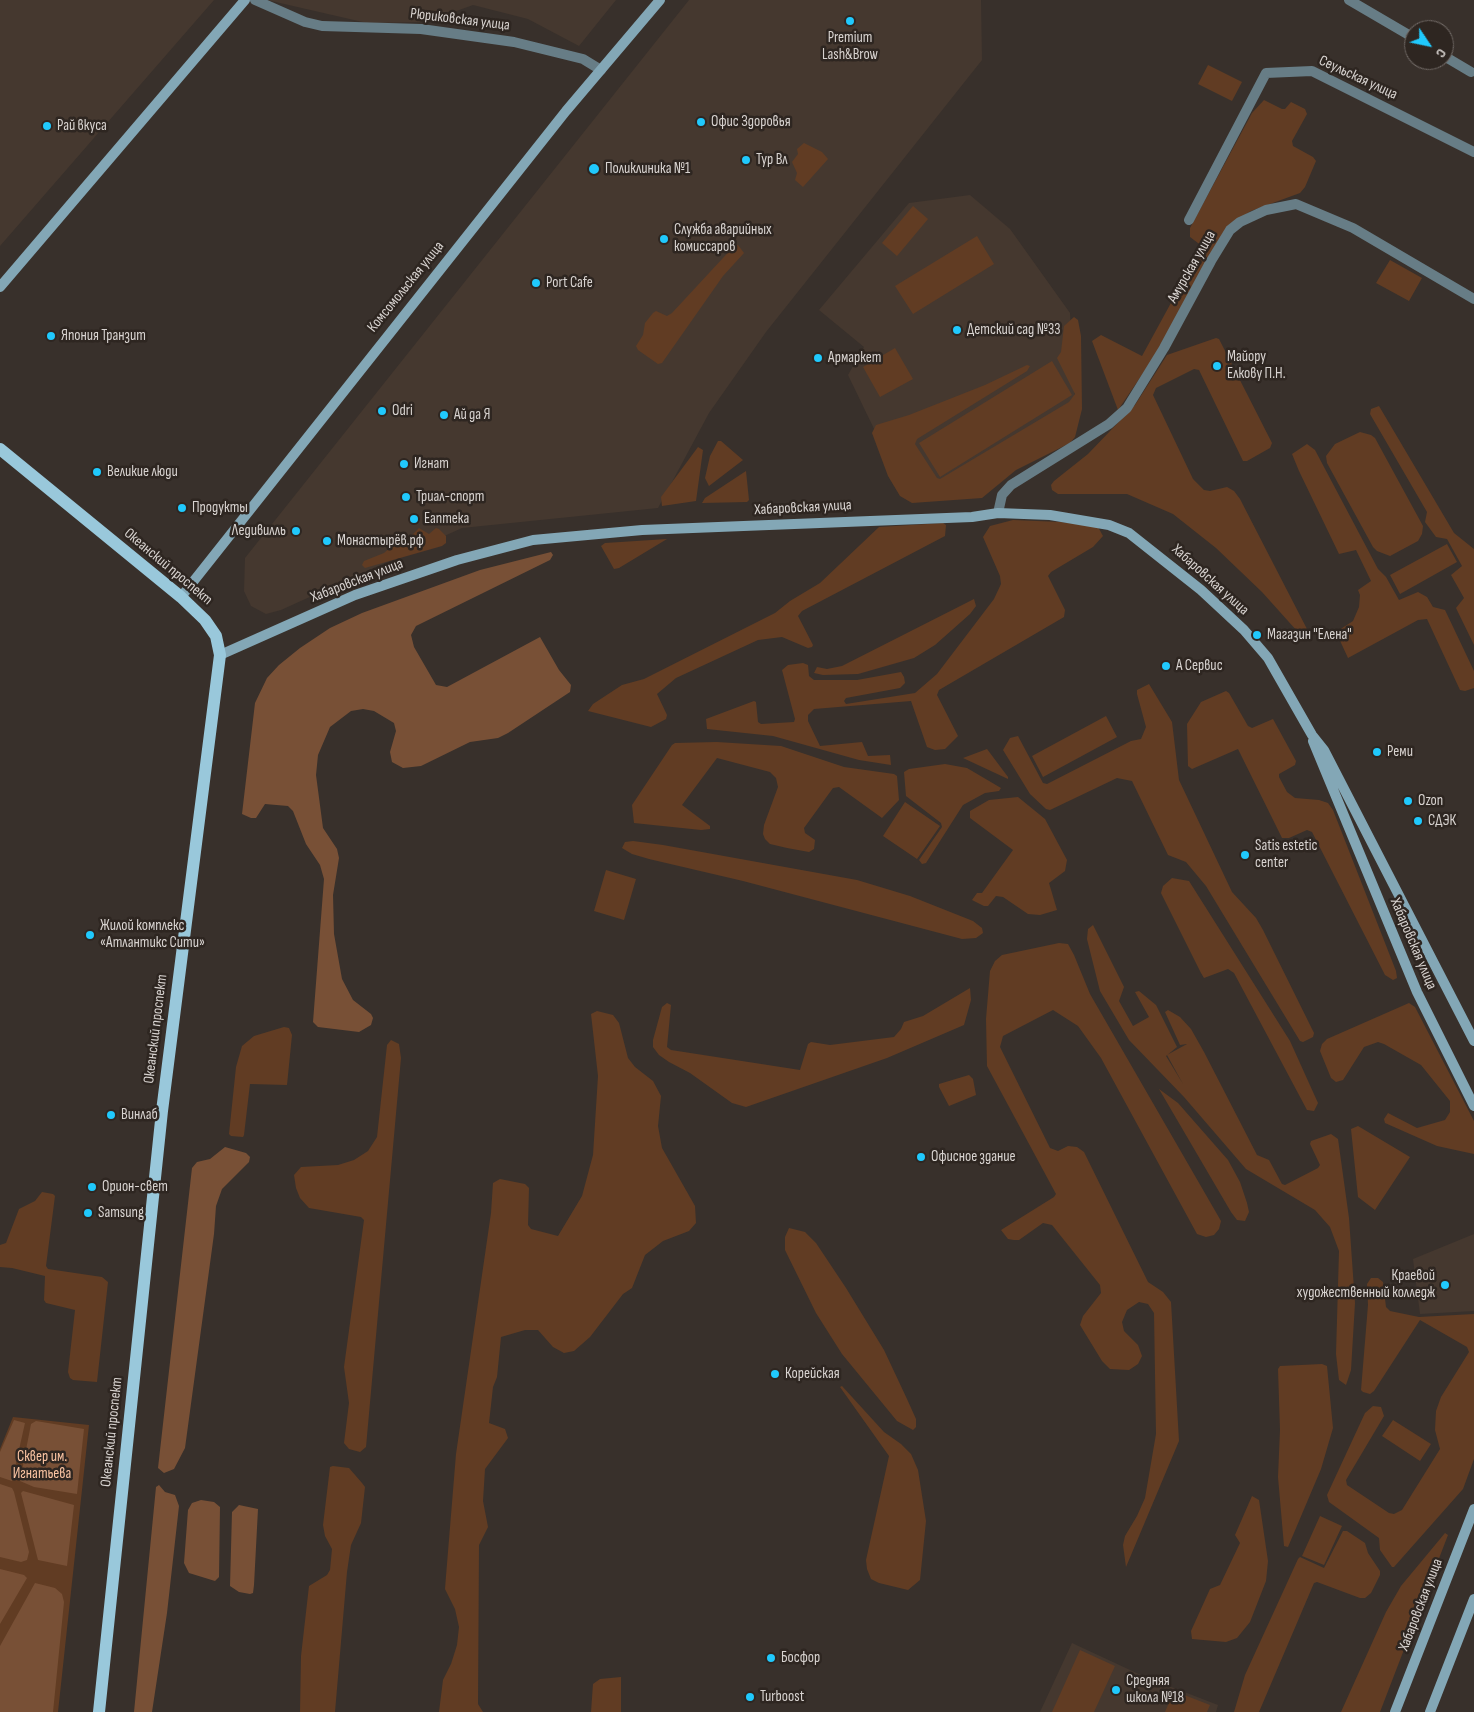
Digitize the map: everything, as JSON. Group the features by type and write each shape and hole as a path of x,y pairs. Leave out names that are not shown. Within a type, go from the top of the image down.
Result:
{"main road":[{"path":"0,287 245,0"},
{"name":"Комсомольская улица","path":"181,596 236,524 601,70 660,0"},
{"name":"Океанский проспект","path":"0,449 181,596 211,627 216,636 220,655 162,1111 99,1712"},
{"name":"Хабаровская улица","path":"220,655 355,595 457,560 521,542 642,530 972,517 998,513 1050,515 1109,525 1136,538 1201,590 1244,630 1268,658 1328,759 1474,1041"},
{"name":"Хабаровская улица","path":"1312,735 1314,747 1351,830 1381,908 1417,992 1474,1106"},
{"name":"Хабаровская улица","path":"1395,1712 1474,1509"},
{"path":"1430,1712 1474,1599"}],"street":[{"name":"Рюриковская улица","path":"255,0 305,22 322,26 421,29 514,42 583,59 601,70"},
{"path":"1349,0 1404,32"},
{"path":"1454,62 1471,72"},
{"name":"Сеульская улица","path":"1189,220 1266,73 1312,72 1474,152"},
{"name":"Амурская улица","path":"998,513 1002,495 1011,485 1109,424 1127,408 1164,348 1230,230 1240,222 1266,210 1296,204 1353,228 1474,299"}],"shaded area":[{"path":"0,0 214,0 0,246"},
{"path":"267,0 616,0 579,46 528,19 473,5 426,22 367,23"},
{"path":"689,0 981,0 982,60 766,332 709,413 658,508 462,528 281,610 266,614 251,606 244,591 245,558"},
{"name":"Детский сад №33","path":"970,195 1010,229 1070,313 1076,419 906,495 848,375 864,347 819,310 909,203"},
{"name":"Краевой художественный колледж","path":"1474,1234 1474,1311 1420,1314 1413,1259"},
{"name":"Средняя школа №18","path":"1072,1643 1143,1676 1218,1705 1216,1712 1040,1712"}],"green space":[{"path":"1208,65 1242,82 1232,101 1198,84"},
{"path":"1264,100 1282,109 1285,109 1291,102 1305,109 1307,114 1292,141 1293,146 1313,157 1316,161 1305,187 1300,193 1251,211 1232,223 1150,363 1118,410 1092,341 1101,335 1142,356 1202,246 1190,237 1190,228 1252,113"},
{"path":"804,143 822,152 828,159 803,187 795,180 797,173 792,162 798,154 797,149"},
{"path":"913,206 928,219 897,256 882,243"},
{"path":"977,236 994,264 913,314 895,286"},
{"path":"735,245 738,245 744,253 723,276 662,363 658,364 638,350 636,346 643,335 645,323 653,313 656,311 667,316 672,313"},
{"path":"1390,260 1422,278 1409,301 1376,283"},
{"path":"1074,317 1078,320 1081,336 1082,409 1075,437 1070,443 1016,470 982,498 912,503 900,496 888,476 872,433 876,425 909,415 985,385 1027,365 1030,366 1027,371 917,439 915,444 937,478 940,479 1069,402 1075,394 1057,358 1061,352 1064,326"},
{"path":"1216,338 1219,339 1272,443 1270,448 1247,461 1243,461 1199,370 1194,369 1156,388 1153,395 1193,479 1204,490 1210,491 1227,487 1234,491 1240,499 1307,629 1304,631 1297,631 1262,592 1216,548 1173,514 1127,494 1058,494 1052,490 1051,485 1054,481 1088,454 1135,405 1167,355"},
{"path":"895,348 913,379 880,397 863,367"},
{"path":"1052,361 1072,395 940,477 919,443"},
{"path":"1379,406 1454,533 1474,549 1474,645 1456,608 1464,598 1451,575 1462,566 1447,539 1436,537 1425,522 1427,512 1370,414 1371,409"},
{"path":"1360,432 1375,438 1423,526 1422,534 1418,541 1390,556 1377,551 1373,547 1327,463 1326,456 1335,444"},
{"path":"718,441 721,441 743,460 709,486 705,478 710,456"},
{"path":"1307,444 1315,450 1378,569 1386,577 1399,600 1418,592 1427,597 1433,607 1445,610 1474,671 1474,688 1465,691 1460,690 1427,619 1418,620 1348,658 1336,632 1353,621 1359,607 1360,595 1358,590 1371,581 1356,550 1339,554 1299,471 1292,454"},
{"path":"698,447 703,450 696,501 662,506 661,497"},
{"path":"746,471 749,500 747,502 702,503 705,498"},
{"path":"1013,520 1061,522 1098,527 1103,536 1093,547 1051,572 1048,576 1065,610 1064,617 939,690 937,695 958,736 945,749 935,750 927,747 911,701 814,709 808,715 808,721 820,746 862,742 868,756 890,755 891,765 859,760 773,736 707,729 706,719 754,701 756,702 758,722 761,724 794,722 795,719 782,670 788,665 803,663 808,665 809,676 814,680 857,680 901,672 904,677 905,683 900,688 846,698 844,701 846,704 915,693 937,674 994,599 1001,584 1000,576 983,537 990,526"},
{"path":"943,523 946,525 945,536 802,611 798,616 813,645 812,647 808,648 782,637 758,640 676,678 657,694 667,715 666,719 651,727 588,711 593,704 622,685 644,679 775,613 790,601 820,583 879,527"},
{"path":"419,528 429,534 436,528 439,529 446,536 446,543 442,546 365,568 362,565 364,561 384,553 399,540 409,538"},
{"path":"667,539 619,568 614,569 601,546 605,543"},
{"path":"1447,544 1457,562 1400,594 1390,575"},
{"path":"551,552 553,555 550,560 416,626 411,635 414,647 436,685 447,687 540,637 559,670 571,685 570,692 498,738 470,742 421,766 403,768 392,762 390,752 396,731 394,723 374,711 363,709 351,711 330,727 318,755 316,775 323,828 337,849 339,858 333,895 334,934 342,979 353,1000 371,1014 373,1018 371,1025 359,1032 318,1027 313,1022 324,879 320,865 306,844 293,811 288,806 265,804 256,818 242,814 255,703 267,678 279,665 300,648 330,628 362,613 480,570"},
{"path":"974,599 976,606 970,614 935,645 914,658 858,674 823,675 814,673 817,667 827,669 842,666"},
{"path":"1149,684 1172,722 1179,780 1232,892 1256,918 1263,930 1314,1033 1313,1037 1303,1042 1300,1041 1206,886 1186,862 1168,855 1132,781 1117,778 1050,810 1046,809 1030,794 1003,750 1010,738 1018,736 1043,783 1047,784 1131,741 1141,739 1146,727 1137,690"},
{"path":"1226,691 1248,726 1252,728 1273,719 1296,761 1295,765 1279,774 1287,792 1295,798 1319,800 1328,803 1333,810 1396,971 1397,978 1393,980 1385,975 1312,832 1307,830 1289,838 1282,838 1238,749 1192,769 1188,766 1187,724 1201,702"},
{"path":"1106,716 1117,737 1043,777 1032,756"},
{"path":"717,742 781,746 844,767 894,774 897,776 899,800 882,818 839,787 833,788 804,828 805,833 815,840 814,849 809,852 787,848 770,844 763,834 764,825 778,787 776,778 770,772 717,758 682,805 710,826 710,829 701,830 634,823 632,805 672,745 675,743"},
{"path":"987,749 1008,777 1008,779 963,758"},
{"path":"945,764 967,768 1001,788 999,791 985,793 963,805 926,863 922,864 919,860 942,827 941,823 906,796 904,772 909,769"},
{"path":"1018,797 1045,819 1067,860 1065,871 1049,883 1057,910 1040,915 1028,914 1003,897 996,896 988,906 972,900 977,893 982,893 1013,850 970,818 970,811 989,800"},
{"path":"905,802 940,826 917,859 883,836"},
{"path":"633,841 857,880 910,896 973,921 982,928 983,933 976,938 962,939 743,881 649,859 632,854 622,848 625,842"},
{"path":"606,870 636,879 624,920 594,911"},
{"path":"1172,878 1189,881 1290,1041 1318,1103 1314,1111 1307,1110 1234,973 1228,969 1204,978 1161,893 1163,886"},
{"path":"1093,925 1124,987 1119,1001 1133,1026 1149,1017 1135,992 1139,991 1156,1005 1177,1047 1168,1055 1187,1044 1180,1045 1165,1012 1168,1010 1180,1017 1191,1029 1204,1052 1257,1155 1269,1160 1282,1184 1285,1185 1318,1168 1320,1165 1310,1144 1311,1141 1331,1134 1338,1139 1349,1218 1355,1303 1351,1370 1346,1385 1339,1380 1336,1354 1339,1251 1330,1227 1315,1210 1246,1169 1184,1097 1129,1040 1100,991 1087,939 1088,929","holes":["1167,1055 1183,1084 1166,1056"]},
{"path":"1059,943 1068,944 1090,994 1221,1221 1219,1229 1214,1235 1206,1237 1197,1234 1101,1058 1078,1026 1053,1010 1003,1036 1000,1047 1050,1148 1058,1151 1068,1146 1077,1147 1084,1152 1148,1282 1163,1292 1171,1302 1179,1441 1126,1567 1123,1545 1125,1536 1145,1498 1156,1434 1154,1313 1148,1304 1139,1302 1127,1310 1122,1322 1124,1331 1138,1345 1142,1356 1138,1364 1129,1370 1110,1369 1102,1361 1080,1325 1083,1316 1101,1293 1100,1285 1052,1225 1043,1223 1019,1240 1008,1239 1001,1230 1056,1194 987,1066 986,1019 990,971 995,961 1002,955"},
{"path":"970,988 971,1000 964,1025 887,1058 746,1107 732,1103 690,1073 659,1055 653,1047 653,1040 662,1007 667,1003 671,1005 667,1047 671,1050 800,1070 808,1044 811,1042 830,1045 894,1037 904,1022 923,1016"},
{"path":"1409,1003 1415,1007 1474,1121 1474,1154 1437,1146 1385,1123 1384,1119 1388,1113 1417,1128 1445,1120 1450,1112 1450,1101 1421,1065 1384,1044 1378,1042 1364,1047 1343,1080 1336,1082 1331,1078 1320,1051 1322,1044 1327,1039"},
{"path":"597,1011 613,1015 619,1023 628,1058 635,1067 653,1081 661,1096 658,1126 662,1148 695,1206 696,1223 689,1231 663,1241 645,1255 632,1288 623,1294 590,1337 574,1351 564,1353 553,1347 538,1330 525,1330 501,1337 497,1377 493,1387 489,1423 505,1429 508,1438 485,1469 483,1501 488,1527 479,1545 478,1704 483,1712 439,1712 443,1680 457,1645 459,1627 455,1609 445,1589 456,1454 491,1213 493,1183 500,1179 525,1184 529,1188 528,1225 531,1229 558,1236 582,1196 593,1155 598,1076 591,1014"},
{"path":"284,1027 289,1028 292,1035 287,1085 250,1084 244,1135 243,1137 231,1136 229,1134 236,1067 242,1046 254,1036"},
{"path":"391,1040 399,1044 401,1058 366,1447 360,1452 349,1449 344,1443 349,1403 344,1367 364,1220 361,1217 309,1208 300,1198 294,1175 301,1167 338,1165 354,1160 368,1151 377,1137 387,1045"},
{"path":"969,1075 973,1079 976,1095 949,1106 939,1084"},
{"path":"1159,1089 1178,1103 1228,1160 1240,1182 1247,1203 1249,1212 1245,1221 1237,1220 1231,1212"},
{"path":"1358,1126 1410,1157 1375,1210 1358,1197 1351,1129"},
{"path":"225,1147 246,1153 250,1157 249,1162 222,1189 216,1206 214,1234 185,1448 174,1469 164,1473 158,1468 192,1168 197,1162 210,1159"},
{"path":"42,1192 55,1196 46,1266 48,1269 102,1277 108,1282 97,1382 73,1380 68,1372 75,1310 46,1303 44,1300 45,1276 0,1267 0,1245 6,1243 19,1209 35,1201"},
{"path":"789,1228 805,1232 816,1243 846,1288 884,1350 916,1419 916,1427 913,1430 897,1421 842,1354 816,1313 785,1250 785,1237"},
{"path":"1371,1278 1378,1278 1383,1282 1386,1307 1390,1311 1419,1317 1474,1314 1474,1459 1463,1489 1394,1567 1392,1567 1380,1550 1379,1538 1329,1502 1327,1495 1365,1413 1373,1406 1381,1407 1384,1416 1346,1480 1347,1485 1389,1513 1394,1514 1402,1510 1440,1449 1435,1430 1436,1411 1441,1397 1469,1352 1467,1347 1420,1320 1374,1391 1370,1394 1363,1392 1361,1390 1368,1305 1367,1284"},
{"path":"1322,1364 1327,1366 1333,1428 1321,1469 1288,1547 1284,1546 1278,1477 1280,1430 1278,1369 1280,1366"},
{"path":"842,1386 884,1432 911,1454 918,1470 926,1521 920,1580 908,1590 879,1583 871,1579 867,1569 866,1560 889,1456 840,1387"},
{"name":"Cквер им. Игнатьева","path":"13,1417 89,1425 58,1712 0,1712 0,1449"},
{"path":"14,1420 25,1423 12,1481 0,1477 0,1452"},
{"path":"1393,1420 1431,1444 1420,1461 1382,1436"},
{"path":"36,1421 84,1429 77,1494 34,1487 20,1481 31,1424"},
{"path":"330,1467 349,1468 365,1487 361,1523 351,1545 347,1572 335,1712 300,1712 301,1656 309,1586 327,1575 330,1570 332,1549 325,1536 323,1525"},
{"path":"0,1484 12,1488 14,1492 29,1552 27,1560 21,1562 0,1557"},
{"path":"159,1485 165,1492 175,1495 179,1506 167,1613 152,1712 134,1712 156,1487"},
{"path":"23,1491 74,1505 67,1566 38,1560 21,1493"},
{"path":"1252,1496 1259,1500 1268,1561 1266,1581 1250,1622 1237,1638 1226,1642 1192,1639 1191,1631 1210,1589 1220,1585 1240,1543 1235,1535"},
{"path":"201,1500 214,1502 220,1507 219,1577 215,1581 189,1573 184,1563 188,1510 192,1503"},
{"path":"239,1505 258,1509 254,1585 253,1593 250,1594 239,1592 230,1586 232,1512"},
{"path":"1320,1516 1342,1526 1324,1565 1302,1556"},
{"path":"1343,1531 1347,1531 1365,1543 1368,1553 1380,1571 1380,1575 1371,1593 1365,1598 1360,1598 1317,1582 1314,1583 1259,1712 1234,1712 1245,1675 1298,1559 1300,1557 1324,1568"},
{"path":"1445,1533 1448,1535 1380,1712 1341,1712 1386,1612 1401,1586"},
{"path":"0,1569 24,1575 27,1578 0,1624"},
{"path":"35,1583 55,1588 62,1594 64,1602 53,1712 0,1712 0,1646"},
{"path":"1080,1650 1115,1666 1094,1712 1052,1712"},
{"path":"621,1677 621,1712 591,1712 593,1684 600,1679"},
{"path":"1174,1691 1210,1705 1207,1712 1165,1712"}],"place":[{"name":"Premium Lash&Brow","path":"850,21"},
{"name":"Офис Здоровья","path":"701,122"},
{"name":"Рай вкуса","path":"47,126"},
{"name":"Тур Вл","path":"746,160"},
{"name":"Поликлиника №1","path":"594,169"},
{"name":"Служба аварийных комиссаров","path":"664,239"},
{"name":"Port Cafe","path":"536,283"},
{"name":"Детский сад №33","path":"957,330"},
{"name":"Япония Транзит","path":"51,336"},
{"name":"Армаркет","path":"818,358"},
{"name":"Майору Елкову П.Н.","path":"1217,366"},
{"name":"Odri","path":"382,411"},
{"name":"Ай да Я","path":"444,415"},
{"name":"Игнат","path":"404,464"},
{"name":"Великие люди","path":"97,472"},
{"name":"Триал-спорт","path":"406,497"},
{"name":"Продукты","path":"182,508"},
{"name":"Еаптека","path":"414,519"},
{"name":"Ледивилль","path":"296,531"},
{"name":"Монастырёв.рф","path":"327,541"},
{"name":"Магазин \"Елена\"","path":"1257,635"},
{"name":"А Сервис","path":"1166,666"},
{"name":"Реми","path":"1377,752"},
{"name":"Ozon","path":"1408,801"},
{"name":"СДЭК","path":"1418,821"},
{"name":"Satis estetic center","path":"1245,855"},
{"name":"Жилой комплекс «Атлантикс Сити»","path":"90,935"},
{"name":"Винлаб","path":"111,1115"},
{"name":"Офисное здание","path":"921,1157"},
{"name":"Орион-свет","path":"92,1187"},
{"name":"Samsung","path":"88,1213"},
{"name":"Краевой художественный колледж","path":"1445,1285"},
{"name":"Корейская","path":"775,1374"},
{"name":"Босфор","path":"771,1658"},
{"name":"Средняя школа №18","path":"1116,1690"},
{"name":"Turboost","path":"750,1697"}]}
